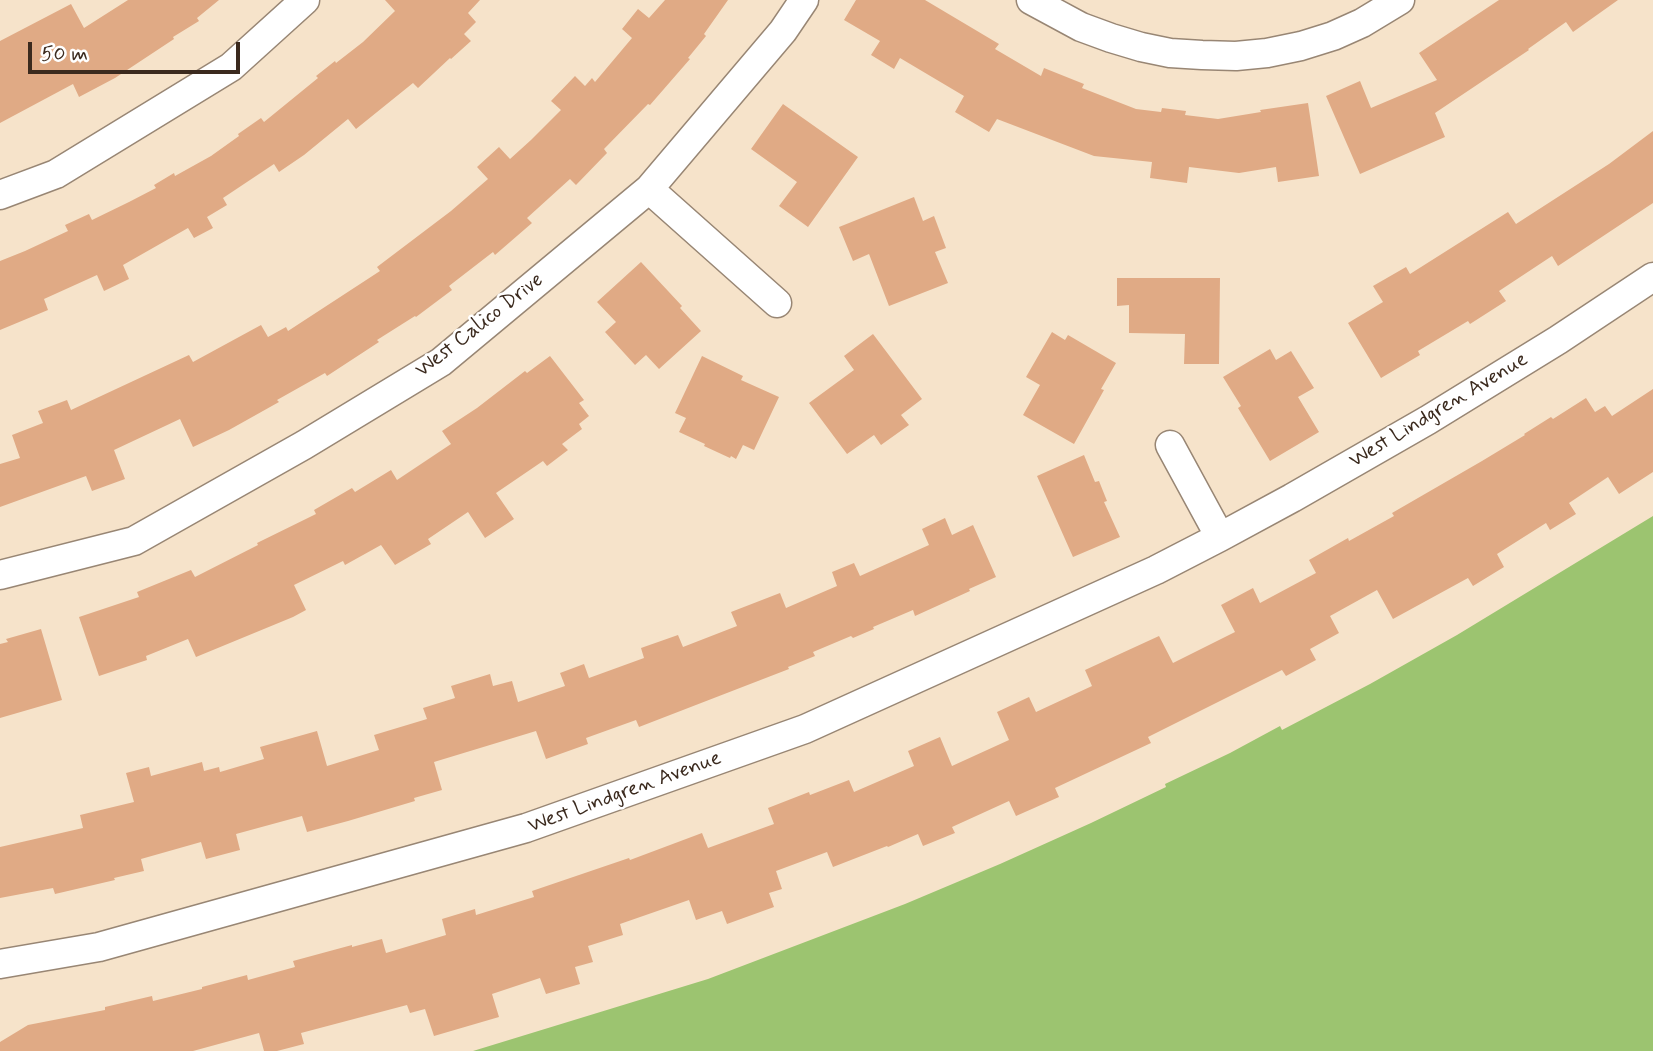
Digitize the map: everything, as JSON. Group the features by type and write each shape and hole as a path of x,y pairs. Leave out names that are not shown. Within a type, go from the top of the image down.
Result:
{"street":[{"path":"0,195 56,174 231,67 304,0"},
{"name":"West Calico Drive","path":"0,575 134,541 304,446 441,362 649,189 783,31 804,0"},
{"path":"1031,0 1081,27 1141,47 1170,53 1236,56 1279,51 1333,36 1362,23 1400,0"},
{"path":"649,189 778,303"},
{"name":"West Lindgren Avenue","path":"0,964 99,947 526,828 805,729 1156,570 1220,537 1428,420 1558,340 1653,277"},
{"path":"1170,445 1220,537"}],"green space":[{"path":"1653,516 1653,1051 473,1051 708,979 905,904 1091,823 1166,787 1165,784 1280,726 1282,730 1370,684 1457,635"}],"building":[{"path":"128,0 219,0 197,18 199,21 115,78 79,97 73,84 0,123 0,41 71,4 84,28"},
{"path":"385,0 480,0 468,13 476,22 464,34 471,41 418,88 413,83 356,129 348,119 279,172 274,164 223,198 227,205 207,217 213,228 194,238 188,228 123,265 129,279 104,291 97,275 44,299 48,310 0,330 0,261 68,231 65,225 89,214 92,220 156,188 154,185 174,173 175,176 211,156 261,118 264,122 318,78 316,76 363,42 395,11"},
{"path":"665,0 728,0 704,34 706,36 688,58 690,59 650,105 648,104 604,149 607,153 576,185 570,179 527,218 532,223 495,255 493,252 449,286 452,290 327,376 325,373 229,430 193,447 180,419 114,450 125,479 92,491 86,476 0,507 0,464 20,458 12,435 43,423 38,411 67,400 71,410 189,355 193,362 261,325 268,337 286,327 288,331 380,271 377,267 488,179 477,167 499,147 510,159 561,110 551,101 575,76 585,86 592,78 595,82 632,38 622,29 638,9 649,18"},
{"path":"856,0 925,0 999,44 995,49 1041,76 1044,68 1084,84 1082,88 1136,109 1161,112 1162,108 1186,111 1185,115 1218,119 1308,103 1319,176 1278,182 1276,167 1239,173 1189,167 1187,183 1150,178 1152,162 1094,156 997,119 989,132 955,112 964,96 900,58 894,69 871,55 880,41 844,20"},
{"path":"1499,0 1618,0 1573,32 1566,22 1435,113 1445,137 1360,174 1326,96 1360,81 1371,108 1437,80 1419,53"},
{"path":"783,104 858,157 808,227 779,206 797,182 751,149"},
{"path":"1653,131 1653,203 1558,266 1552,256 1499,291 1506,301 1470,324 1468,321 1418,351 1420,355 1381,378 1348,323 1383,302 1373,286 1406,267 1410,274 1508,212 1516,224 1609,164"},
{"path":"914,197 923,221 934,216 946,248 935,252 948,283 889,306 869,254 853,261 839,227"},
{"path":"641,262 701,331 659,369 646,355 635,365 605,332 616,322 597,302"},
{"path":"1117,278 1220,278 1219,364 1184,364 1185,334 1129,333 1129,305 1117,306"},
{"path":"1052,332 1065,340 1068,335 1116,363 1074,444 1023,415 1040,385 1026,377"},
{"path":"873,334 922,399 901,415 909,425 881,445 874,435 847,454 809,403 854,370 844,356"},
{"path":"1270,349 1276,360 1291,351 1314,388 1298,397 1319,432 1270,461 1223,377"},
{"path":"550,356 584,400 579,403 589,416 579,424 582,429 562,444 568,450 547,466 543,461 496,493 514,519 485,538 468,512 428,539 431,544 395,565 381,545 345,565 343,561 294,585 306,610 293,617 196,657 188,639 146,656 147,660 99,676 79,617 139,597 137,592 191,570 195,577 316,514 314,510 352,488 355,492 391,470 397,480 451,444 442,431"},
{"path":"702,356 743,376 741,380 779,397 754,450 743,445 736,459 679,432 686,418 675,413"},
{"path":"1653,389 1653,472 1619,494 1608,477 1569,503 1576,514 1550,530 1546,523 1497,554 1504,567 1473,586 1468,578 1393,619 1377,590 1330,616 1339,633 1310,649 1316,660 1286,676 1282,670 1148,737 1151,743 1055,788 1059,797 1016,816 1009,801 952,827 955,833 923,846 918,834 833,867 827,852 776,871 782,889 769,893 774,907 727,924 722,911 696,920 689,900 620,924 623,935 588,946 593,962 575,967 580,984 546,994 540,978 492,994 499,1017 434,1036 425,1009 410,1013 407,1005 301,1033 304,1044 277,1051 264,1051 259,1033 193,1051 0,1051 0,1042 28,1025 105,1010 105,1007 152,996 153,1001 247,975 248,980 295,967 293,961 352,945 382,939 386,953 446,935 442,919 475,909 476,915 534,897 532,891 629,858 630,860 702,833 708,848 774,824 768,808 849,780 854,792 914,766 908,751 940,737 952,766 1009,740 997,712 1029,697 1036,712 1092,686 1085,670 1159,636 1173,663 1235,632 1221,605 1253,588 1260,603 1316,573 1309,560 1394,516 1392,513 1586,398 1595,412 1605,406 1612,416"},
{"path":"1084,455 1095,482 1099,481 1107,501 1104,502 1120,537 1073,557 1037,476"},
{"path":"945,518 952,535 973,525 996,577 915,616 913,610 853,638 851,636 813,652 815,656 788,667 789,669 639,727 636,720 586,738 588,744 546,759 536,731 434,762 442,790 348,821 307,832 302,816 236,834 240,850 206,859 201,842 141,859 144,871 114,878 115,880 55,894 53,888 0,898 0,847 83,828 80,815 134,802 126,773 149,767 151,776 202,762 204,771 219,767 220,772 264,759 260,747 317,731 327,766 379,750 374,735 427,719 423,708 455,698 451,686 490,674 493,686 512,681 518,702 565,686 560,673 584,664 589,678 644,658 641,648 678,635 683,647 737,626 731,612 780,593 786,608 837,586 832,572 854,563 860,576 929,545 922,529"},
{"path":"41,629 62,700 0,718 0,644 8,642 6,639"}]}
